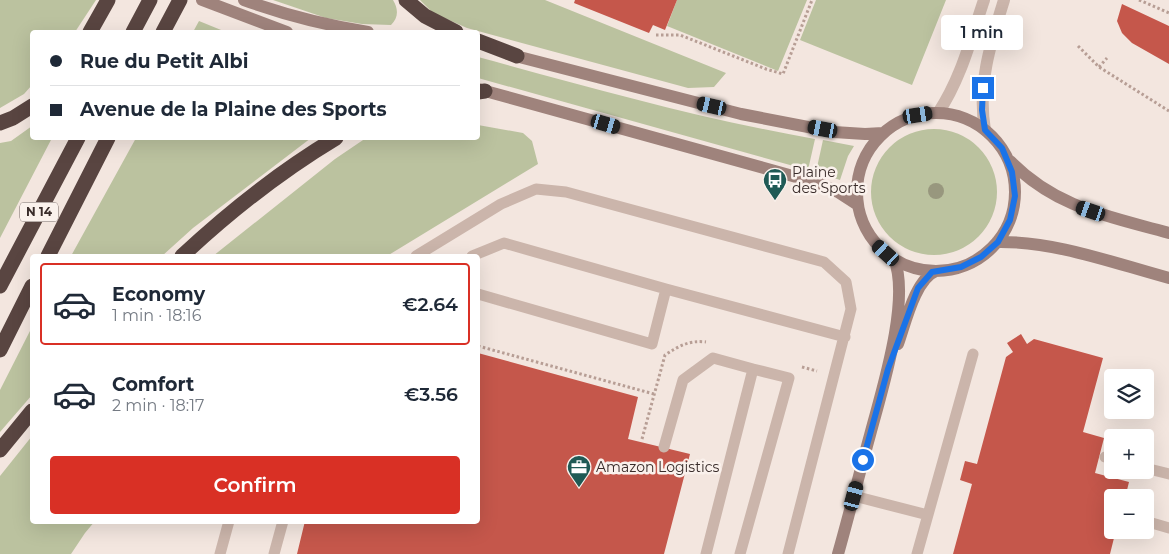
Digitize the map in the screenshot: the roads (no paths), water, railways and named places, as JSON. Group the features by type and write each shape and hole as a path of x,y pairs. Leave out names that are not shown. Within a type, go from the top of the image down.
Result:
{"highway":[{"path":"91,30 108,0"},
{"path":"134,30 150,0"},
{"path":"164,30 180,0"},
{"path":"406,0 425,16 452,30"},
{"path":"480,42 517,56"},
{"path":"0,123 13,118 30,107"},
{"name":"N 14","path":"0,286 77,140"},
{"name":"N 14","path":"49,254 107,140"},
{"path":"184,254 212,228 291,166 333,140"},
{"path":"0,350 30,290"},
{"path":"0,450 30,413"}],"main road":[{"path":"202,0 281,30"},
{"path":"245,0 285,15 315,23 356,30"},
{"path":"480,48 517,56 741,114 834,132 850,134 883,133"},
{"path":"480,90 818,183 858,204"},
{"path":"1008,160 1015,184 1015,196 1010,220 998,242 971,263 950,270 917,269 894,259 878,246 870,236 860,216 857,182 863,161 874,142 883,133 908,118 938,113 963,117 985,130 998,144 1008,160 1026,177 1063,200 1104,215 1169,233"},
{"path":"998,242 1024,242 1049,245 1169,278"},
{"path":"838,554 888,369 894,338 899,279 894,259"},
{"path":"888,369 918,288 932,272 936,271"}],"street":[{"path":"938,113 956,79 984,0"},
{"path":"985,130 982,110 983,88 987,62 1004,0"}],"lane":[{"path":"419,254 501,204 536,188 566,192 824,262 846,282 852,309 788,554"},
{"path":"477,254 504,243 845,337"},
{"path":"480,295 652,344 666,289"},
{"path":"918,554 973,354"},
{"path":"664,448 684,380 713,358 789,378 740,554"},
{"path":"706,554 753,368"},
{"path":"1154,470 1169,474"},
{"path":"854,496 928,515"},
{"path":"220,554 228,524"},
{"path":"274,554 282,524"},
{"path":"1154,524 1169,528"}],"place":[{"name":"Plaine des Sports","path":"775,201"},
{"name":"Amazon Logistics","path":"579,488"}]}
